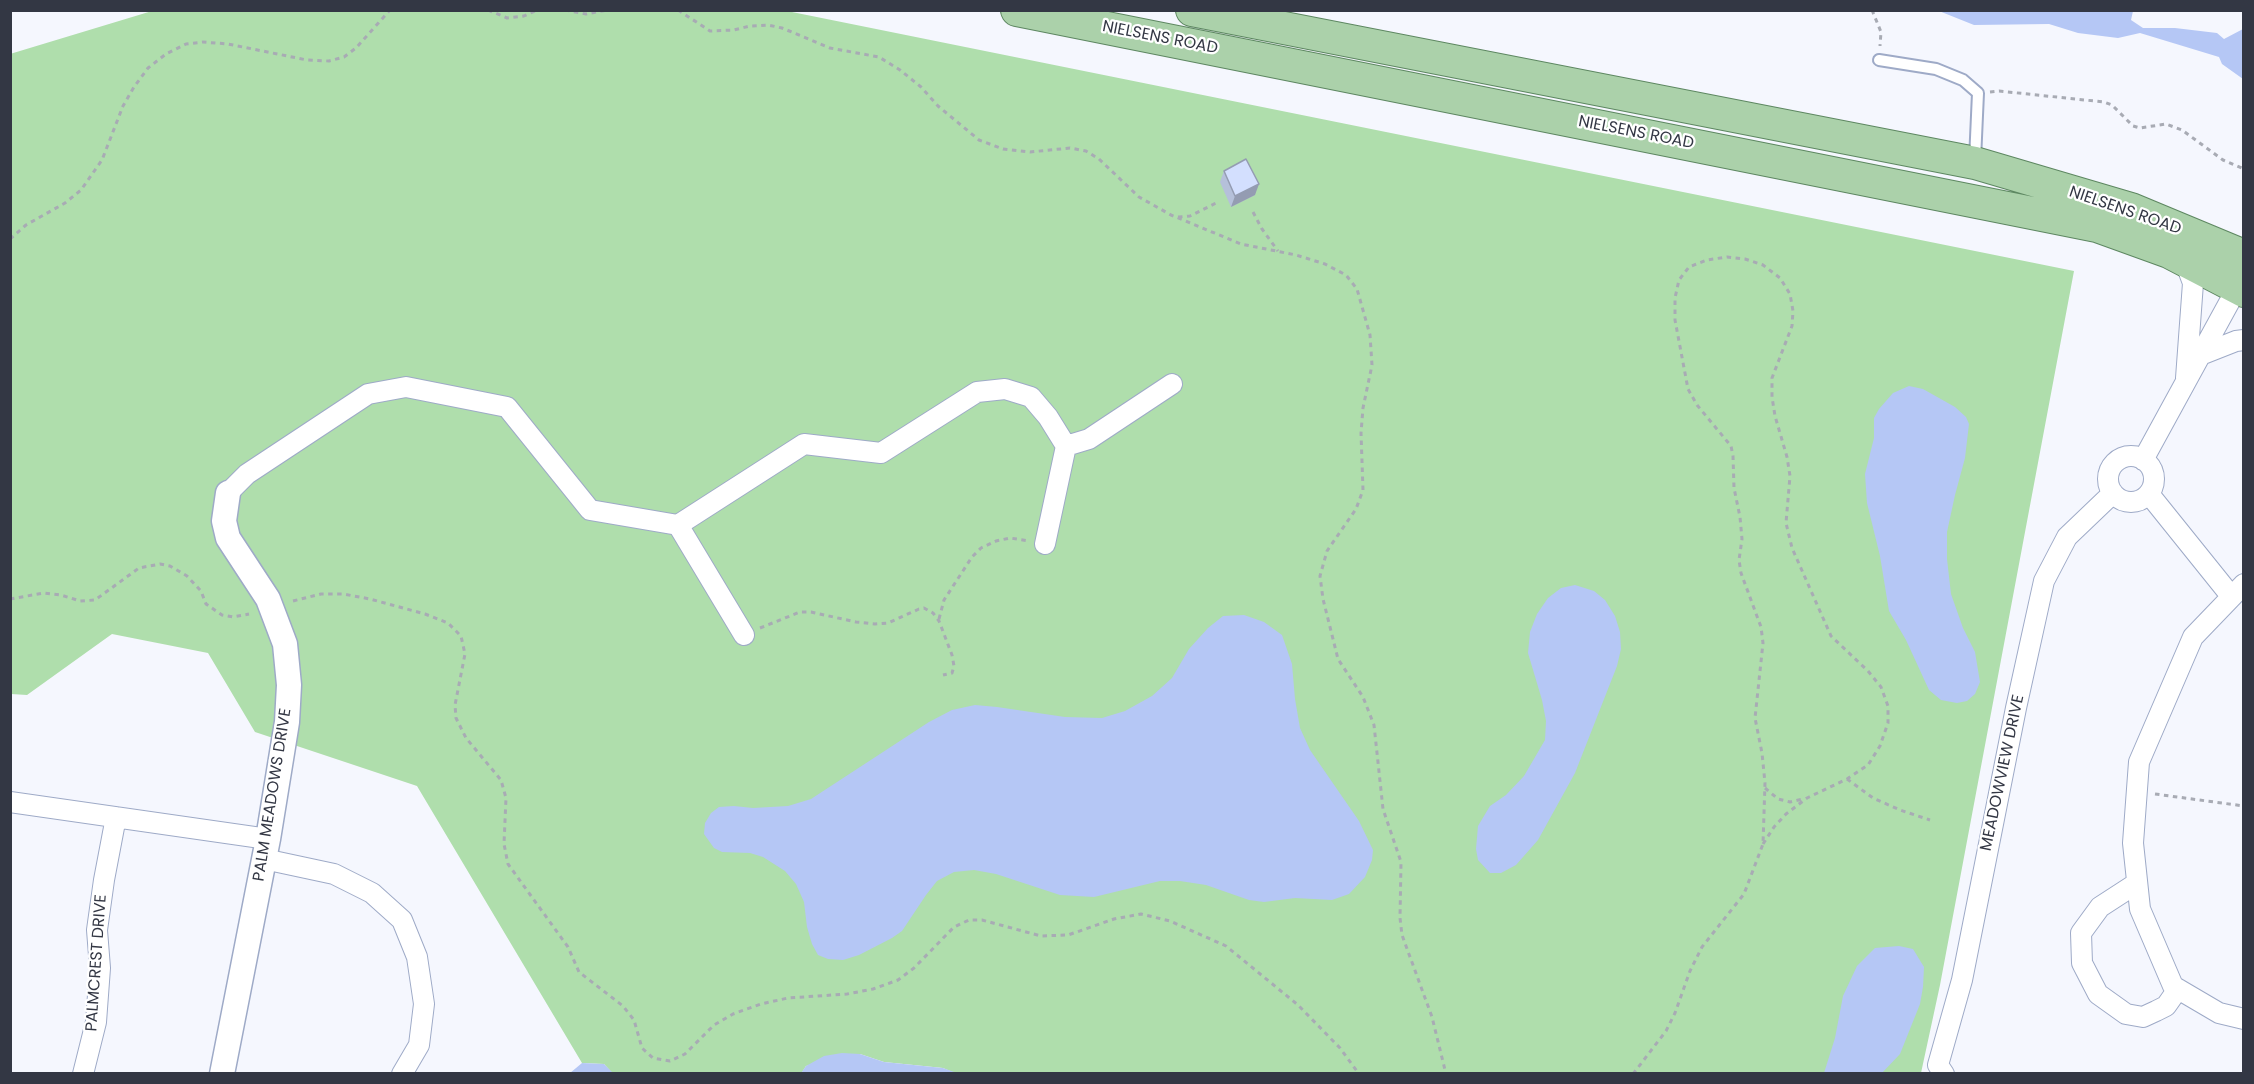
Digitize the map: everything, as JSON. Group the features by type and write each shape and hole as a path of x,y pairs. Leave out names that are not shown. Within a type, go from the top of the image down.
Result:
{"main road":[{"name":"NIELSENS ROAD","path":"1017,10 2097,226 2183,259 2242,285"},
{"name":"NIELSENS ROAD","path":"1192,10 1975,163 2131,209 2244,256"}],"street":[{"path":"2183,259 2193,284 2186,380"},
{"path":"2143,460 2186,380 2242,285"},
{"path":"2203,354 2244,340"},
{"path":"1066,446 1089,439 1172,384"},
{"path":"228,493 247,474 368,394 406,387 507,407 590,510 678,525 804,444 881,453 977,392 1005,389 1030,398 1048,417 1066,446 1045,544"},
{"path":"2125,457 2137,457 2151,467 2154,475 2153,487 2149,494 2136,502 2128,502 2119,499 2113,493 2108,477 2112,466 2125,457"},
{"name":"PALM MEADOWS DRIVE","path":"222,1074 266,849 287,722 289,685 285,644 268,599 228,538 224,521 228,493"},
{"name":"MEADOWVIEW DRIVE","path":"1944,1074 1938,1065 1962,980 2013,719 2044,581 2067,537 2113,493"},
{"path":"2149,494 2238,590 2193,637 2139,762 2133,843 2140,909 2172,986 2219,1013 2244,1019"},
{"path":"678,525 744,635"},
{"path":"10,802 116,817 266,849 334,874 372,893 402,920 417,957 424,1004 419,1045 402,1074"},
{"name":"PALMCREST DRIVE","path":"84,1074 96,1022 100,968 97,930 116,817"},
{"path":"2137,883 2100,907 2081,933 2082,963 2098,994 2126,1014 2143,1017 2156,1011 2166,1006 2178,989"}],"lane":[{"path":"1879,60 1936,69 1963,80 1978,93 1975,163"}],"path":[{"path":"10,239 26,225 65,203 81,190 102,160 123,106 134,87 148,68 166,54 186,44 203,42 228,44 307,60 329,62 344,57 356,48 390,10"},
{"path":"488,10 507,18 524,16 537,10"},
{"path":"565,10 586,14 607,10"},
{"path":"678,10 710,31 768,25 782,27 830,48 879,57 921,87 938,106 979,140 1003,148 1030,152 1070,148 1086,151 1099,159 1115,177 1139,197 1175,217 1241,244 1325,264 1346,275 1357,289 1370,335 1372,366 1363,408 1361,432 1363,490 1356,509 1327,551 1320,576 1323,599 1338,659 1363,697 1374,725 1383,809 1401,862 1402,935 1432,1017 1446,1074"},
{"path":"1873,12 1881,32 1879,60"},
{"path":"1978,93 1999,91 2104,102 2112,105 2133,126 2140,128 2166,124 2182,130 2223,160 2244,169"},
{"path":"1175,217 1190,216 1218,202"},
{"path":"1253,212 1262,230 1278,252"},
{"path":"1763,844 1765,788 1762,753 1755,718 1763,643 1761,627 1741,573 1739,560 1742,539 1734,488 1733,456 1731,446 1697,405 1688,389 1675,320 1675,298 1679,280 1689,267 1707,260 1726,257 1745,259 1763,265 1780,278 1790,294 1793,311 1791,326 1772,378 1772,398 1775,416 1788,457 1790,476 1786,523 1792,549 1831,636 1868,671 1881,687 1888,706 1888,723 1880,746 1868,765 1848,779 1807,798 1790,802 1778,799 1765,788"},
{"path":"939,621 944,600 972,557 981,549 996,541 1010,538 1045,544"},
{"path":"10,599 44,593 80,601 95,600 139,568 160,564 170,566 187,576 201,591 206,604 222,615 233,618 249,614"},
{"path":"293,601 321,594 343,594 370,599 440,620 447,623 461,636 465,654 455,705 456,718 466,738 501,780 507,798 504,844 508,864 568,947 579,972 623,1006 634,1020 642,1048 653,1058 670,1061 686,1054 714,1025 733,1014 761,1004 788,998 873,989 897,980 914,968 954,927 969,920 982,920 1041,936 1068,935 1114,919 1142,914 1170,921 1226,946 1298,1005 1340,1048 1359,1074"},
{"path":"744,635 800,612 875,624 888,623 924,608 933,613 939,621 949,642 954,666 952,674 943,675"},
{"path":"1848,779 1873,798 1930,820"},
{"path":"2136,791 2244,806"},
{"path":"1633,1074 1666,1031 1702,947 1744,894 1763,844 1786,814 1807,798"}],"green space":[{"path":"152,11 787,11 2074,271 1940,985 1921,1073 957,1074 943,1068 884,1062 860,1054 806,1066 801,1074 613,1074 604,1064 582,1063 417,786 255,732 208,653 112,634 27,695 11,694 10,54"}],"water":[{"path":"1939,11 2133,11 2131,20 2143,28 2175,28 2217,33 2224,39 2243,29 2243,79 2222,64 2219,57 2140,33 2118,38 2078,33 2049,24 1974,25"},
{"path":"1909,386 1923,389 1955,407 1966,417 1969,424 1965,458 1947,532 1947,559 1951,594 1963,628 1975,652 1980,682 1975,694 1967,701 1957,703 1941,700 1929,690 1906,640 1889,611 1880,556 1867,503 1865,474 1874,438 1874,418 1893,393"},
{"path":"1575,585 1594,591 1605,600 1615,616 1620,632 1621,649 1617,666 1575,773 1538,840 1516,865 1501,873 1490,873 1478,860 1476,849 1478,826 1490,806 1506,795 1524,776 1545,740 1546,721 1542,700 1528,653 1530,632 1537,614 1548,598 1561,588"},
{"path":"1244,615 1264,622 1282,635 1292,664 1300,728 1310,750 1359,821 1373,850 1372,860 1365,877 1349,894 1332,900 1295,898 1264,902 1249,900 1206,885 1160,881 1094,897 1060,895 996,874 974,870 954,872 937,881 902,931 892,938 859,955 843,960 828,959 818,955 812,944 804,902 796,884 785,871 763,857 750,853 722,852 714,848 704,834 705,823 711,813 719,807 788,806 811,799 929,722 952,710 975,705 1065,717 1102,718 1125,711 1152,696 1172,678 1189,649 1208,628 1223,616"},
{"path":"1899,946 1913,949 1924,967 1920,1004 1900,1054 1882,1073 1824,1073 1835,1038 1843,996 1857,966 1875,948"},
{"path":"842,1053 860,1054 884,1062 943,1068 957,1073 801,1073 806,1066 824,1056"},
{"path":"582,1063 604,1064 613,1073 570,1073"}],"building":[{"path":"1246,159 1259,184 1235,196 1224,171"}]}
